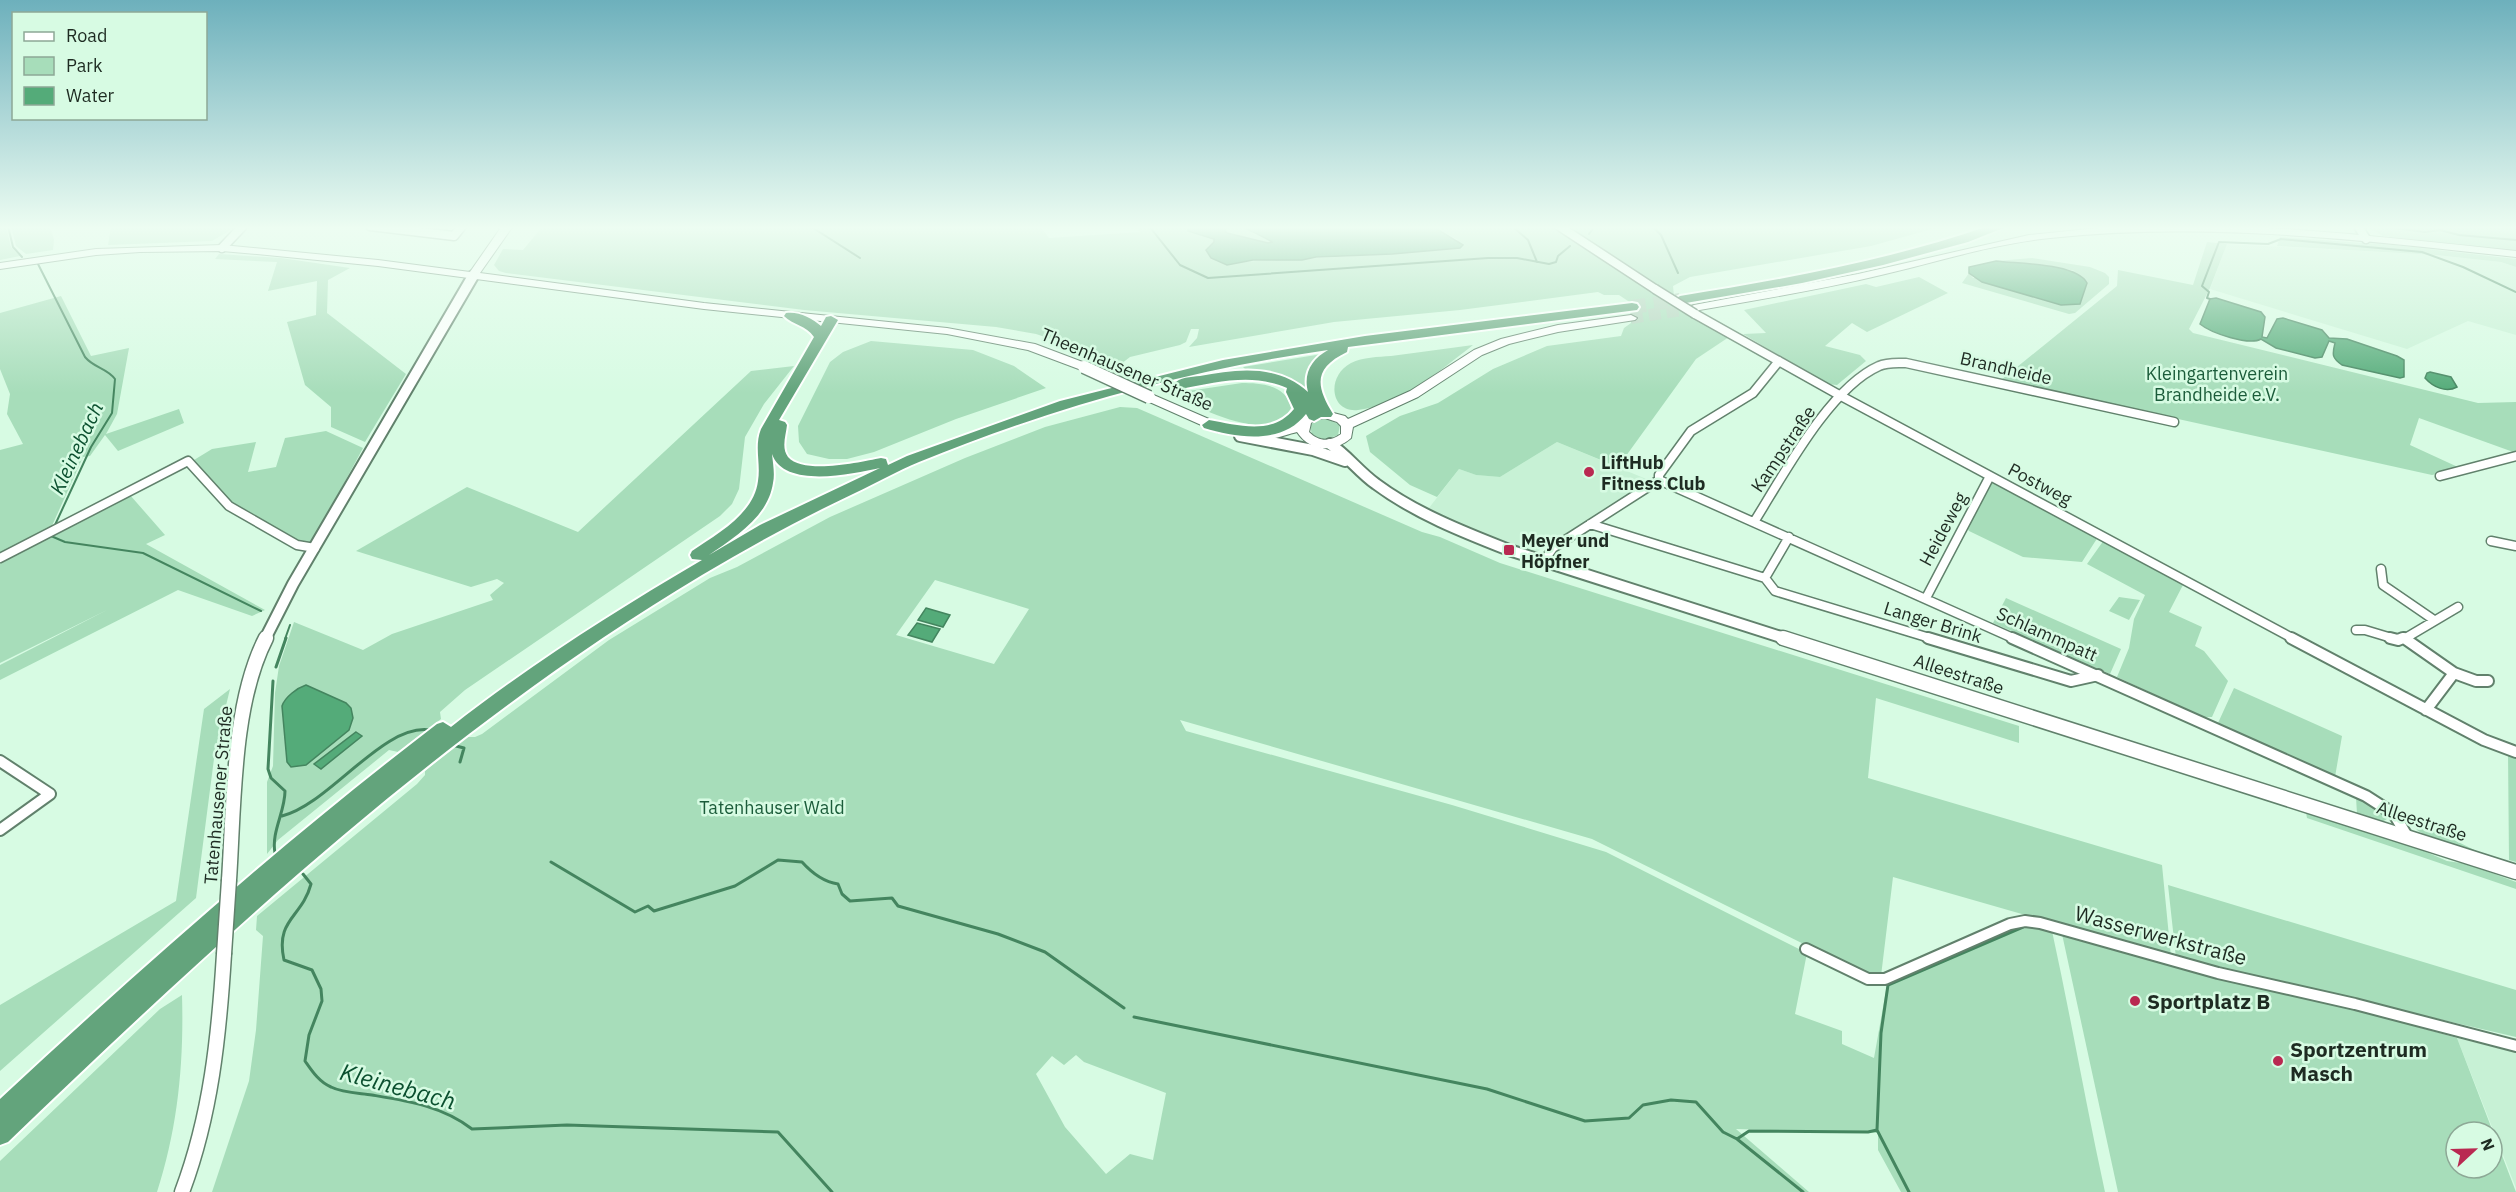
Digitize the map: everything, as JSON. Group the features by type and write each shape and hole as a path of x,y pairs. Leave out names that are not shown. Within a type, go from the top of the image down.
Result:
{"highway":[{"path":"1745,282 1677,296 1760,282"},
{"path":"457,726 628,611 761,532 856,484 915,459 1062,405 1220,365 1370,341 1630,308"},
{"path":"698,555 881,463 1002,416 1070,394 1205,360 1347,335 1630,308"},
{"path":"791,316 810,322 817,327 821,337"},
{"path":"836,321 780,423 775,438 776,448 786,462 806,472 837,472 881,463"},
{"path":"0,1114 126,996 245,891 596,619 698,555 744,521 755,508 766,482 764,448 766,435 773,418 821,337 836,321"},
{"path":"1320,415 1312,383 1314,369 1332,353 1370,341"},
{"path":"1062,405 1229,376 1264,376 1278,378 1295,386 1320,415"},
{"path":"1209,425 1259,432 1275,430 1293,420 1300,410 1298,399 1290,389 1264,376"},
{"path":"0,1134 410,761"}],"main road":[{"name":"Theenhausener Straße","path":"518,282 791,316 986,337 1031,347 1084,367 1230,433 1265,436 1304,432 1316,443 1336,442"},
{"path":"1695,311 1833,282"},
{"path":"1304,432 1304,423 1320,415 1344,422 1391,405 1425,388 1486,349 1519,337 1630,308"},
{"path":"1336,442 1348,430 1344,422"}],"street":[{"name":"Tatenhausener Straße","path":"182,1192 206,1113 219,1038 240,730 251,679 277,614 470,282"},
{"name":"Postweg","path":"1644,282 1841,396 2426,710 2484,740 2516,752"},
{"path":"1543,562 1553,548 1659,480 1659,475 1691,431 1753,393 1779,361"},
{"name":"Brandheide","path":"1841,396 1870,370 1881,364 1906,363 2174,422"},
{"name":"Kampstraße","path":"1754,522 1800,452 1841,396"},
{"path":"1230,433 1256,441 1333,455 1346,461 1374,482"},
{"name":"Alleestraße","path":"1336,442 1374,482 1396,497 1443,524 1543,562 2516,872"},
{"name":"Alleestraße","path":"1336,442 1396,497"},
{"path":"2440,476 2516,456"},
{"path":"0,558 188,461 229,506 297,545 315,548"},
{"name":"Heideweg","path":"1926,598 1990,476"},
{"name":"Schlammpatt","path":"1659,480 2377,801 2392,811 2403,823 2407,836"},
{"name":"Langer Brink","path":"1590,524 1765,579 1774,591 2071,681 2098,675"},
{"path":"1765,579 1789,537"},
{"path":"2492,541 2516,546"},
{"path":"2381,569 2384,585 2434,620"},
{"path":"2356,630 2365,630 2398,640 2458,607"},
{"path":"2403,638 2454,673 2476,681 2488,681"},
{"path":"2426,710 2454,673"},
{"path":"0,761 51,794 0,830"},
{"name":"Wasserwerkstraße","path":"1806,949 1868,979 1885,978 2010,924 2025,921 2040,923 2218,973 2347,1002 2516,1047"}],"shaded area":[{"path":"2213,282 2516,282 2516,335 2468,321 2407,349 2210,289"},
{"path":"1557,442 1651,481 1535,553 1447,520 1429,508 1459,469 1476,475 1500,477"},
{"path":"2457,1038 2516,1052 2516,1188 2504,1157 2504,1120 2489,1120"}],"green space":[{"path":"271,282 314,282 268,291"},
{"path":"317,282 328,282 327,313 406,374 365,442 331,427 331,407 305,385 287,322 316,315"},
{"path":"575,282 1681,282 1673,286 1674,296 1701,313 1692,314 1729,337 1696,359 1618,467 1557,442 1500,477 1476,475 1459,469 1437,497 1410,485 1370,452 1366,436 1400,416 1438,403 1493,369 1547,346 1621,336 1624,328 1631,323 1631,303 1619,295 1604,295 1598,292 1460,310 1334,322 1189,347 1197,338 1199,329 1191,329 1186,342 1130,357 1117,367 1063,343 1036,334 996,327 804,310"},
{"path":"1899,282 1927,282 1948,293 1867,332 1852,323 1825,346 1860,355 1866,361 1837,385 1827,384 1743,334 1766,333 1744,310 1866,284 1876,287"},
{"path":"2109,282 2075,313 2069,314 1962,283"},
{"name":"Kleingartenverein Brandheide e.V.","path":"2117,282 2176,282 2193,285 2194,282 2212,282 2189,329 2193,333 2478,403 2516,402 2516,453 2419,418 2410,445 2460,468 2432,475 2001,380 2117,286"},
{"path":"61,296 91,356 129,348 117,414 106,434 179,409 184,423 118,451 105,435 90,456 83,457 51,528 0,554 0,450 23,444 7,414 10,394 0,369 0,313"},
{"path":"871,341 973,350 1014,366 1046,388 956,419 874,452 847,459 829,459 807,454 799,442 798,426 830,362 843,352"},
{"path":"1473,345 1419,385 1389,402 1358,410 1342,406 1337,400 1335,384 1338,376 1351,363 1371,358"},
{"path":"1322,354 1312,363 1307,373 1308,390 1311,396 1304,389 1281,376 1243,367"},
{"path":"794,366 764,404 745,437 739,489 732,504 720,516 465,690 440,712 441,719 398,752 389,750 278,840 267,854 267,782 273,766 275,693 279,666 294,622 363,650 392,634 493,600 490,595 504,583 497,579 471,587 356,551 467,487 578,532 751,371"},
{"path":"1242,383 1265,385 1279,390 1289,400 1291,408 1281,419 1268,424 1251,424 1215,414 1168,394"},
{"name":"Tatenhauser Wald","path":"1120,407 1137,408 1422,532 1440,537 1500,563 2019,726 2019,743 1876,698 1868,778 2162,865 2171,957 1893,877 1881,976 1870,977 1592,839 1180,720 1186,731 1452,805 1606,852 1807,953 1795,1014 1842,1031 1842,1044 1874,1058 1887,985 1891,982 2011,927 2026,924 2052,931 2105,1192 1901,1192 1878,1150 1878,1133 1736,1129 1809,1192 212,1192 249,1081 256,1030 263,936 256,930 257,916 417,784 425,775 425,771 467,737 482,734 609,640 710,578 737,567 830,517 965,458 1045,427","holes":["935,580 1029,609 994,664 896,635","1076,1055 1084,1062 1166,1093 1153,1160 1130,1154 1106,1174 1065,1127 1036,1074 1052,1056 1064,1065"]},
{"path":"1328,419 1340,425 1338,435 1325,440 1312,435 1310,425 1318,420"},
{"path":"326,431 363,448 313,541 302,544 232,504 194,460 212,449 256,442 248,472 276,467 285,438"},
{"path":"1990,483 1998,483 2098,537 2082,562 2023,557 1969,531 1966,526"},
{"path":"130,495 165,535 146,544 265,610 252,616 178,590 0,680 0,665 107,610 0,663 0,560"},
{"path":"2104,540 2184,583 2169,612 2202,627 2195,646 2204,651 2228,681 2212,717 2203,717 2117,677 2129,648 2134,619 2145,595 2087,564"},
{"path":"2119,597 2140,600 2129,620 2109,611"},
{"path":"2006,598 2121,649 2110,674 1993,623"},
{"path":"2234,688 2342,736 2335,777 2218,723"},
{"path":"230,689 215,751 196,898 0,1071 0,1005 176,901 204,709"},
{"path":"2508,753 2516,756 2516,862 2509,860"},
{"path":"2356,797 2385,813 2387,819 2382,822 2357,814"},
{"path":"2306,813 2408,844 2447,861 2468,864 2516,882 2516,889 2307,818"},
{"path":"2405,816 2501,863 2438,841 2418,831"},
{"path":"2168,885 2516,990 2516,1037 2176,958"},
{"name":"Sportzentrum Masch","path":"2062,934 2457,1038 2488,1120 2444,1120 2444,1180 2504,1180 2504,1161 2516,1192 2118,1192"},
{"path":"182,995 181,1070 175,1119 157,1192 0,1192 0,1161 160,1009"}],"water":[{"path":"1982,282 2087,283 2080,304 2061,305"},
{"path":"2216,298 2261,312 2265,317 2262,337 2267,338 2277,319 2283,318 2322,330 2329,338 2347,339 2397,356 2404,360 2404,377 2342,365 2334,356 2335,343 2329,341 2322,357 2315,358 2276,348 2261,339 2239,340 2212,331 2200,324 2210,299"},
{"path":"2430,372 2451,377 2457,387 2444,389 2432,384 2425,378"},
{"path":"926,608 950,615 943,627 918,620"},
{"path":"917,623 940,629 932,642 908,635"},
{"path":"306,685 346,703 351,708 353,718 349,730 306,765 291,767 287,762 282,706 292,693"},
{"path":"356,732 362,736 321,769 314,764"}],"waterway":[{"name":"Kleinebach","path":"47,282 85,357 115,379 112,413 91,447 55,525"},
{"path":"2204,282 2202,286 2209,292 2207,298 2210,299"},
{"path":"2494,282 2516,292"},
{"name":"Kleinebach","path":"51,536 65,542 143,553 261,611"},
{"name":"Kleinebach","path":"285,639 290,625"},
{"name":"Kleinebach","path":"276,667 286,638"},
{"name":"Kleinebach","path":"273,681 268,769 271,778 285,791 276,830 275,853"},
{"path":"282,816 300,809 319,797 375,751 394,739 412,731 430,730"},
{"path":"452,745 464,748 460,762"},
{"path":"551,862 635,912 648,906 654,911 735,886 778,860 802,862 818,876 838,884 842,894 850,901 892,898 898,906 998,934 1045,952 1124,1008"},
{"name":"Kleinebach","path":"303,874 311,884 302,904 286,927 282,946 284,960 312,970 321,989 322,1001 309,1035 305,1061 316,1076 327,1085 346,1092 412,1102 449,1115 472,1129 567,1125 778,1132 832,1192"},
{"path":"1877,1130 1881,1033 1888,985 2023,927"},
{"path":"1134,1017 1487,1089 1585,1121 1629,1118 1643,1105 1671,1100 1696,1102 1723,1132 1737,1139"},
{"path":"1737,1139 1749,1131 1868,1132 1877,1130"},
{"path":"1877,1130 1909,1192"},
{"path":"1737,1139 1803,1192"}],"tunnel":[{"path":"1632,307 1680,300"},
{"path":"1631,318 1694,308"}],"place":[{"name":"LiftHub Fitness Club","path":"1589,472"},
{"name":"Meyer und Höpfner","path":"1509,550"},
{"name":"Sportplatz B","path":"2135,1001"},
{"name":"Sportzentrum Masch","path":"2278,1061"}]}
